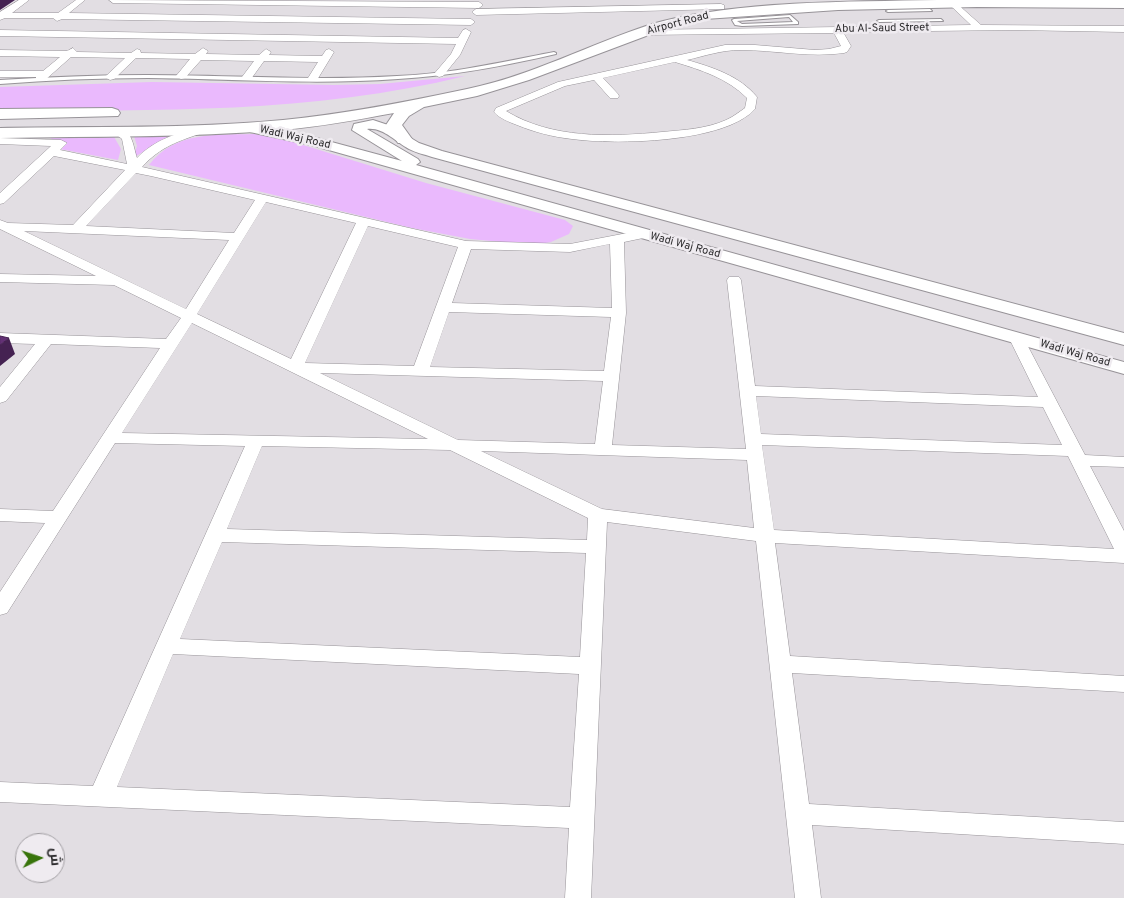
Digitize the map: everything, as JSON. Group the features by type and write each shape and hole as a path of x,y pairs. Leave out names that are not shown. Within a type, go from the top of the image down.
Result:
{"main road":[{"name":"Airport Road","path":"341,102 452,86 509,70 554,52 655,18 724,4 833,0"},
{"name":"Airport Road","path":"420,104 472,93 524,78 657,27 704,15 772,9 927,7 1033,0"},
{"name":"Airport Road","path":"1111,0 1124,2"},
{"name":"Airport Road","path":"977,3 1124,2"},
{"name":"Wadi Waj Road","path":"0,133 201,130 245,127 337,118 420,104"},
{"path":"404,139 394,125 396,119 408,109 420,104"},
{"path":"0,114 128,113"}],"street":[{"path":"1,16 25,0"},
{"path":"0,60 5,53 36,34 80,0"},
{"path":"114,0 416,2 478,6 724,4"},
{"path":"0,74 43,77 135,0"},
{"path":"657,0 658,2 724,4"},
{"path":"110,77 191,1"},
{"path":"181,76 247,1"},
{"path":"247,77 304,1"},
{"path":"313,78 359,2"},
{"path":"395,49 416,2"},
{"path":"954,4 979,28"},
{"path":"439,74 455,55 478,6"},
{"path":"1,16 471,22"},
{"name":"Abu Al-Saud Street","path":"641,33 773,28 837,30 950,28 1124,29"},
{"path":"675,59 726,77 742,87 752,97 750,108 728,123 699,131 662,136 608,138 573,136 544,130 499,112 562,84 596,77 675,59 725,48 737,47 799,52 844,50 846,46 837,30"},
{"path":"0,33 462,41"},
{"path":"706,69 725,48"},
{"path":"5,53 325,59"},
{"path":"596,77 614,96"},
{"name":"Wadi Waj Road","path":"438,177 358,128 364,124 377,124 413,146 465,162 1124,339"},
{"name":"Wadi Waj Road","path":"245,127 313,141 1124,368"},
{"path":"77,228 150,151 165,142 201,130"},
{"path":"118,131 127,138 134,168"},
{"path":"0,141 61,144 0,200"},
{"path":"52,152 134,168 363,223 466,245 570,248 642,234"},
{"path":"0,608 57,517 189,316 262,198"},
{"path":"295,368 363,223"},
{"path":"2,224 239,237"},
{"path":"2,224 598,514 764,536 1124,556"},
{"path":"603,450 619,313 617,239"},
{"path":"420,371 466,245"},
{"path":"0,278 117,281"},
{"path":"734,280 808,898"},
{"path":"443,307 619,313"},
{"path":"0,338 171,344"},
{"path":"1017,338 1124,550"},
{"path":"0,398 46,340"},
{"path":"295,368 612,376"},
{"path":"747,391 1049,402"},
{"path":"109,438 603,450 754,447 1076,456 1124,462"},
{"path":"100,797 256,441"},
{"path":"578,898 598,514"},
{"path":"0,515 57,517"},
{"path":"215,535 596,547"},
{"path":"166,646 590,666"},
{"path":"780,664 1124,684"},
{"path":"0,792 583,818"},
{"path":"798,814 1124,833"}],"lane":[{"path":"927,7 950,28"},
{"path":"885,8 898,21"},
{"path":"790,16 796,23 773,28 740,25 734,20 768,17 790,16"},
{"path":"768,17 773,28"},
{"path":"879,21 941,20"},
{"path":"0,82 43,77 397,78 439,74 500,64 554,52"}],"shaded area":[{"path":"465,76 408,88 292,104 176,110 0,111 0,87 152,82 380,84"},
{"path":"254,134 287,140 426,183 565,220 573,226 569,234 551,242 534,245 470,239 412,228 149,165 159,154 171,146 197,137"},
{"path":"48,135 113,135 121,149 118,160 60,149"},
{"path":"171,135 133,158 137,146 134,136"}],"building":[{"path":"0,336 9,338 0,345"}]}
